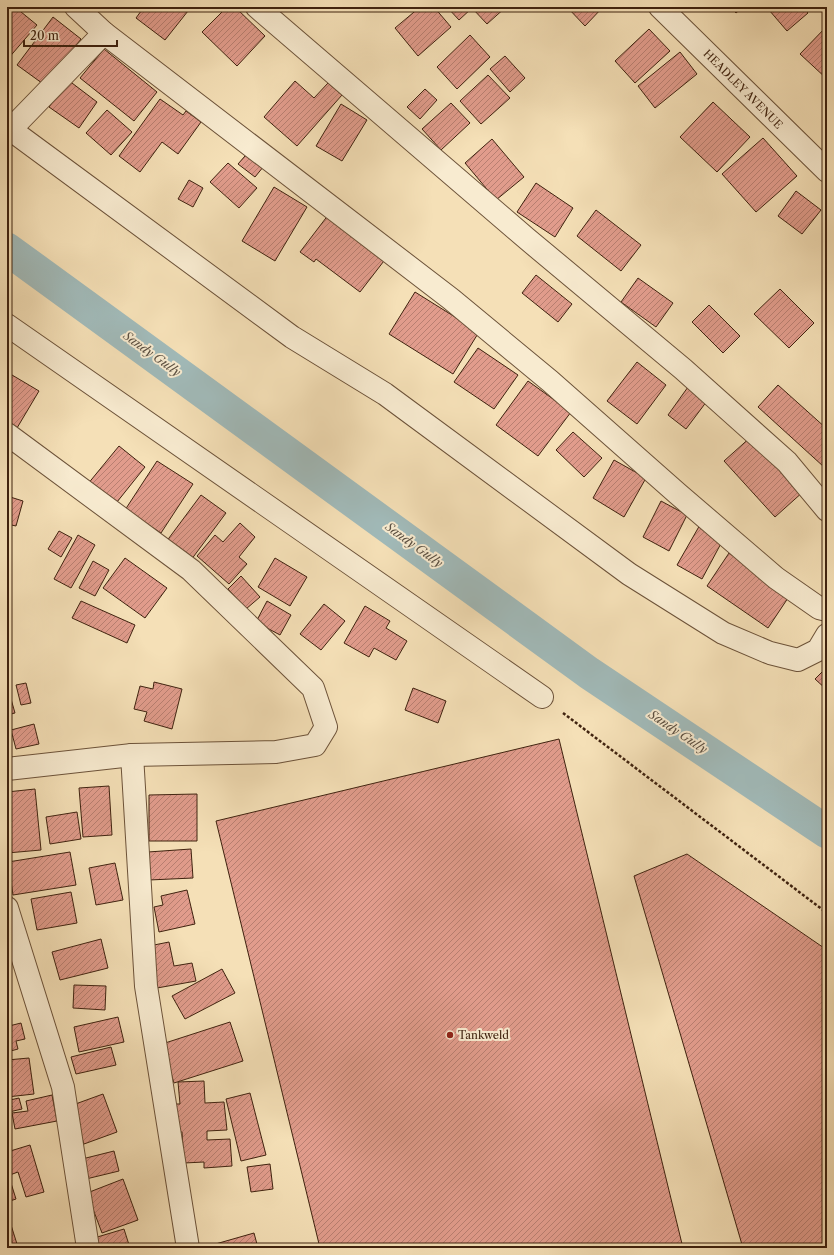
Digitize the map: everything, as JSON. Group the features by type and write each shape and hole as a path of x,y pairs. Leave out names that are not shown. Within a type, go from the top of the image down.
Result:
{"street":[{"path":"76,7 104,33 451,299 550,381 776,578 819,608 827,610"},
{"path":"257,7 526,238 683,369 787,462 827,510"},
{"name":"HEADLEY AVENUE","path":"660,7 827,171"},
{"path":"104,33 9,129 292,337 385,394 629,574 723,633 770,654 798,660 818,650 827,635"},
{"path":"7,325 542,697"},
{"path":"7,434 191,570 313,688 326,727 315,745 276,752 132,755 7,769"},
{"path":"132,755 146,986 188,1248"},
{"path":"7,908 63,1087 88,1248"}],"path":[{"path":"542,697 827,914"}],"building":[{"path":"7,7 15,7 37,25 7,60"},
{"path":"127,7 137,7 134,11"},
{"path":"144,7 183,7 188,11 165,40 136,18"},
{"path":"227,7 235,7 265,36 237,66 202,32"},
{"path":"420,7 434,7 451,27 418,56 395,28"},
{"path":"447,7 506,7 487,24 472,8 459,20"},
{"path":"567,7 603,7 585,26"},
{"path":"730,7 743,7 736,13"},
{"path":"773,7 803,7 808,13 787,31 769,10"},
{"path":"53,17 81,39 46,86 17,65"},
{"path":"827,26 827,79 800,54"},
{"path":"649,29 670,51 635,83 615,61"},
{"path":"470,35 490,57 457,89 437,67"},
{"path":"104,49 157,92 134,121 80,78"},
{"path":"680,52 697,74 655,108 638,86"},
{"path":"505,56 525,78 510,92 490,69"},
{"path":"488,75 510,98 481,124 460,101"},
{"path":"68,80 97,102 79,128 49,107"},
{"path":"295,81 314,98 328,83 342,95 297,146 264,117"},
{"path":"425,89 437,100 420,119 407,107"},
{"path":"160,99 183,115 186,111 201,122 178,154 162,142 140,172 119,156"},
{"path":"713,102 750,137 717,172 680,137"},
{"path":"451,103 470,123 441,150 422,129"},
{"path":"341,104 367,120 342,161 316,146"},
{"path":"107,110 132,132 111,155 86,133"},
{"path":"763,138 797,176 756,212 722,174"},
{"path":"492,139 524,177 496,200 465,163"},
{"path":"252,148 268,161 255,177 238,164"},
{"path":"228,163 257,188 239,208 210,182"},
{"path":"189,180 203,188 193,207 178,199"},
{"path":"536,183 573,208 555,237 517,212"},
{"path":"274,187 307,207 275,261 242,241"},
{"path":"796,191 821,210 802,234 778,216"},
{"path":"332,210 387,257 360,292 316,259 314,262 300,252"},
{"path":"596,210 641,245 621,271 577,236"},
{"path":"536,275 572,304 558,322 522,293"},
{"path":"638,278 673,303 656,327 621,302"},
{"path":"780,289 814,323 789,348 754,314"},
{"path":"415,292 479,332 453,374 389,334"},
{"path":"709,305 740,336 723,353 692,322"},
{"path":"478,348 518,375 494,409 454,382"},
{"path":"637,362 666,385 637,424 607,401"},
{"path":"7,372 39,391 17,428 7,423"},
{"path":"528,381 571,412 538,456 496,425"},
{"path":"778,385 827,429 827,464 824,467 758,407"},
{"path":"688,387 707,401 686,429 668,415"},
{"path":"573,432 602,458 584,477 556,450"},
{"path":"753,435 804,491 775,517 724,461"},
{"path":"119,446 145,467 113,507 87,485"},
{"path":"614,460 646,478 624,517 593,498"},
{"path":"157,461 193,484 161,533 125,510"},
{"path":"201,495 226,513 191,560 166,542"},
{"path":"7,496 23,501 16,526 7,524"},
{"path":"661,501 687,515 669,551 643,537"},
{"path":"240,523 255,537 239,557 247,564 229,584 197,556 215,535 223,542"},
{"path":"701,523 725,536 702,579 677,565"},
{"path":"59,531 72,538 61,557 48,549"},
{"path":"78,535 95,545 71,588 54,579"},
{"path":"729,553 790,595 768,628 707,586"},
{"path":"125,558 167,588 145,618 103,588"},
{"path":"275,558 307,577 290,606 258,587"},
{"path":"93,561 109,570 95,596 79,588"},
{"path":"241,576 260,597 246,609 228,589"},
{"path":"81,601 135,625 127,643 72,618"},
{"path":"267,601 291,615 280,635 256,622"},
{"path":"324,604 345,621 321,650 300,634"},
{"path":"365,606 390,621 386,628 407,641 396,660 374,648 369,657 344,643"},
{"path":"827,667 827,690 815,679"},
{"path":"154,682 182,689 172,729 144,721 147,712 134,709 140,686 153,689"},
{"path":"26,683 31,703 21,705 16,685"},
{"path":"7,685 15,713 7,715"},
{"path":"413,688 446,701 438,723 405,710"},
{"path":"34,724 39,744 16,749 11,730"},
{"name":"Tankweld","path":"559,739 683,1248 320,1248 216,821"},
{"path":"109,786 112,835 83,837 79,788"},
{"path":"35,789 41,850 7,853 7,792"},
{"path":"197,794 197,841 149,841 149,795"},
{"path":"77,812 81,839 50,844 46,817"},
{"path":"191,849 193,878 149,880 148,852"},
{"path":"70,852 76,885 13,895 8,862"},
{"path":"687,854 827,950 827,1248 743,1248 634,876"},
{"path":"115,863 123,900 96,905 89,868"},
{"path":"187,890 195,924 159,932 154,907 163,905 161,896"},
{"path":"71,892 77,923 37,930 31,899"},
{"path":"101,939 108,968 60,980 52,952"},
{"path":"169,942 174,966 192,963 196,981 157,988 149,946"},
{"path":"222,969 235,993 185,1019 172,996"},
{"path":"74,985 106,986 105,1010 73,1008"},
{"path":"118,1017 124,1042 79,1052 74,1027"},
{"path":"7,1020 9,1026 21,1023 25,1039 16,1041 18,1049 7,1052"},
{"path":"230,1022 243,1061 174,1083 162,1044"},
{"path":"111,1047 116,1065 76,1074 71,1057"},
{"path":"29,1058 34,1094 7,1097 7,1060"},
{"path":"204,1081 205,1103 224,1102 227,1130 207,1131 207,1140 230,1139 232,1166 204,1168 204,1162 184,1163 182,1132 172,1132 170,1104 180,1104 178,1082"},
{"path":"250,1093 266,1155 241,1161 226,1099"},
{"path":"103,1094 117,1132 84,1144 70,1106"},
{"path":"52,1095 57,1121 15,1129 12,1113 28,1111 26,1101"},
{"path":"19,1098 22,1109 9,1112 8,1108 12,1107 10,1100"},
{"path":"30,1145 44,1192 26,1197 18,1172 7,1176 7,1152"},
{"path":"114,1151 119,1171 86,1179 82,1159"},
{"path":"270,1164 273,1189 251,1192 247,1167"},
{"path":"123,1179 138,1220 102,1233 87,1193"},
{"path":"10,1180 16,1199 7,1202 7,1182"},
{"path":"11,1225 17,1244 7,1247 7,1226"},
{"path":"124,1229 130,1248 97,1248 94,1238"},
{"path":"254,1233 258,1248 213,1248 212,1245"}],"waterway":[{"name":"Sandy Gully","path":"7,249 589,673 827,832"}],"place":[{"name":"Tankweld","path":"450,1035"}]}
